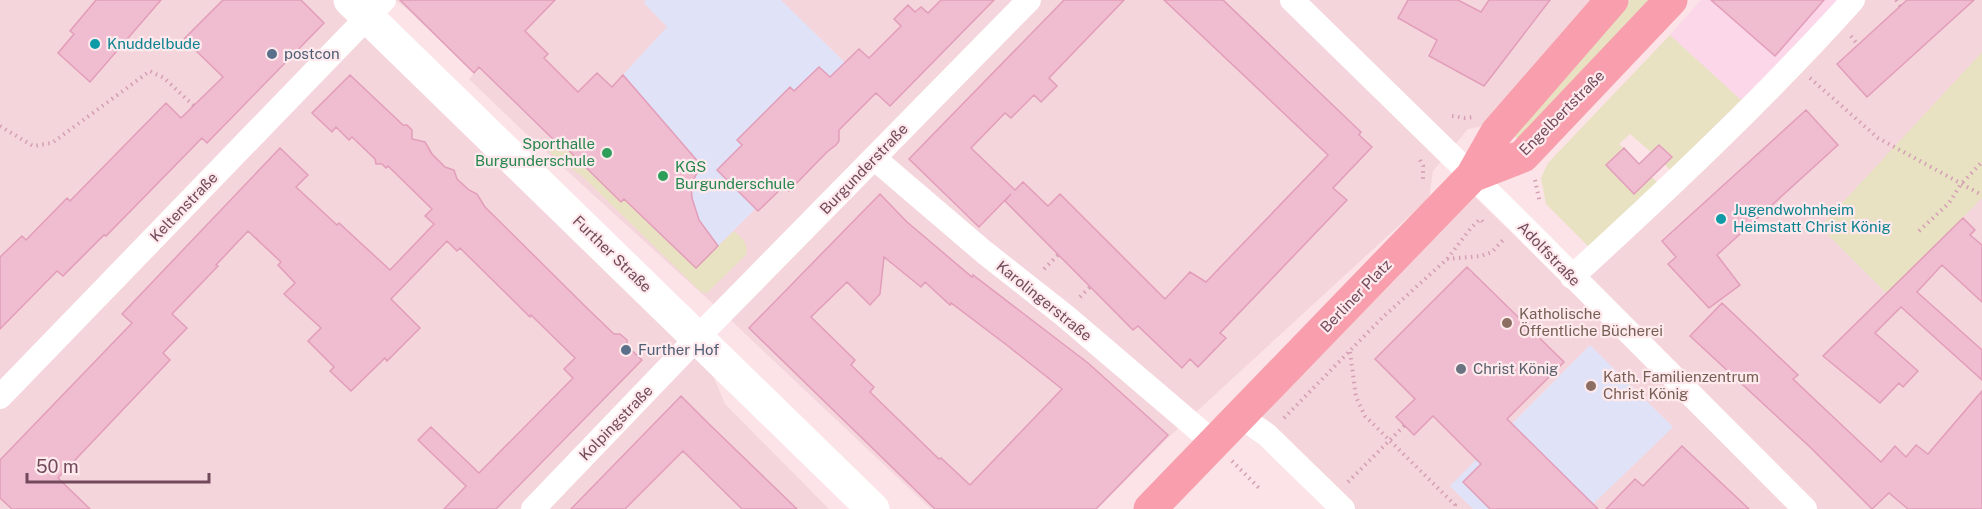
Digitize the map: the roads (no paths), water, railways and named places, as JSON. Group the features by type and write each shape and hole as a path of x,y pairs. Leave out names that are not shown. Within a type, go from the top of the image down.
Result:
{"main road":[{"path":"1472,176 1497,132 1612,0"},
{"name":"Engelbertstraße","path":"1472,176 1523,156 1671,0"},
{"name":"Further Straße","path":"367,6 873,509"},
{"name":"Berliner Platz","path":"1150,509 1472,176"}],"street":[{"name":"Burgunderstraße","path":"698,337 1029,0"},
{"name":"Adolfstraße","path":"1292,0 1472,176 1805,509"},
{"path":"1572,278 1684,175 1794,65 1853,0"},
{"name":"Keltenstraße","path":"0,398 367,6"},
{"name":"Karolingerstraße","path":"874,158 1214,443"},
{"name":"Kolpingstraße","path":"533,509 698,337"},
{"path":"1240,416 1266,435 1332,505"}],"place":[{"name":"Knuddelbude","path":"95,44"},
{"name":"postcon","path":"272,54"},
{"name":"Sporthalle Burgunderschule","path":"607,153"},
{"name":"KGS Burgunderschule","path":"663,176"},
{"name":"Jugendwohnheim Heimstatt Christ König","path":"1721,219"},
{"name":"Katholische Öffentliche Bücherei","path":"1507,323"},
{"name":"Further Hof","path":"626,350"},
{"name":"Christ König","path":"1461,369"},
{"name":"Kath. Familienzentrum Christ König","path":"1591,386"}]}
